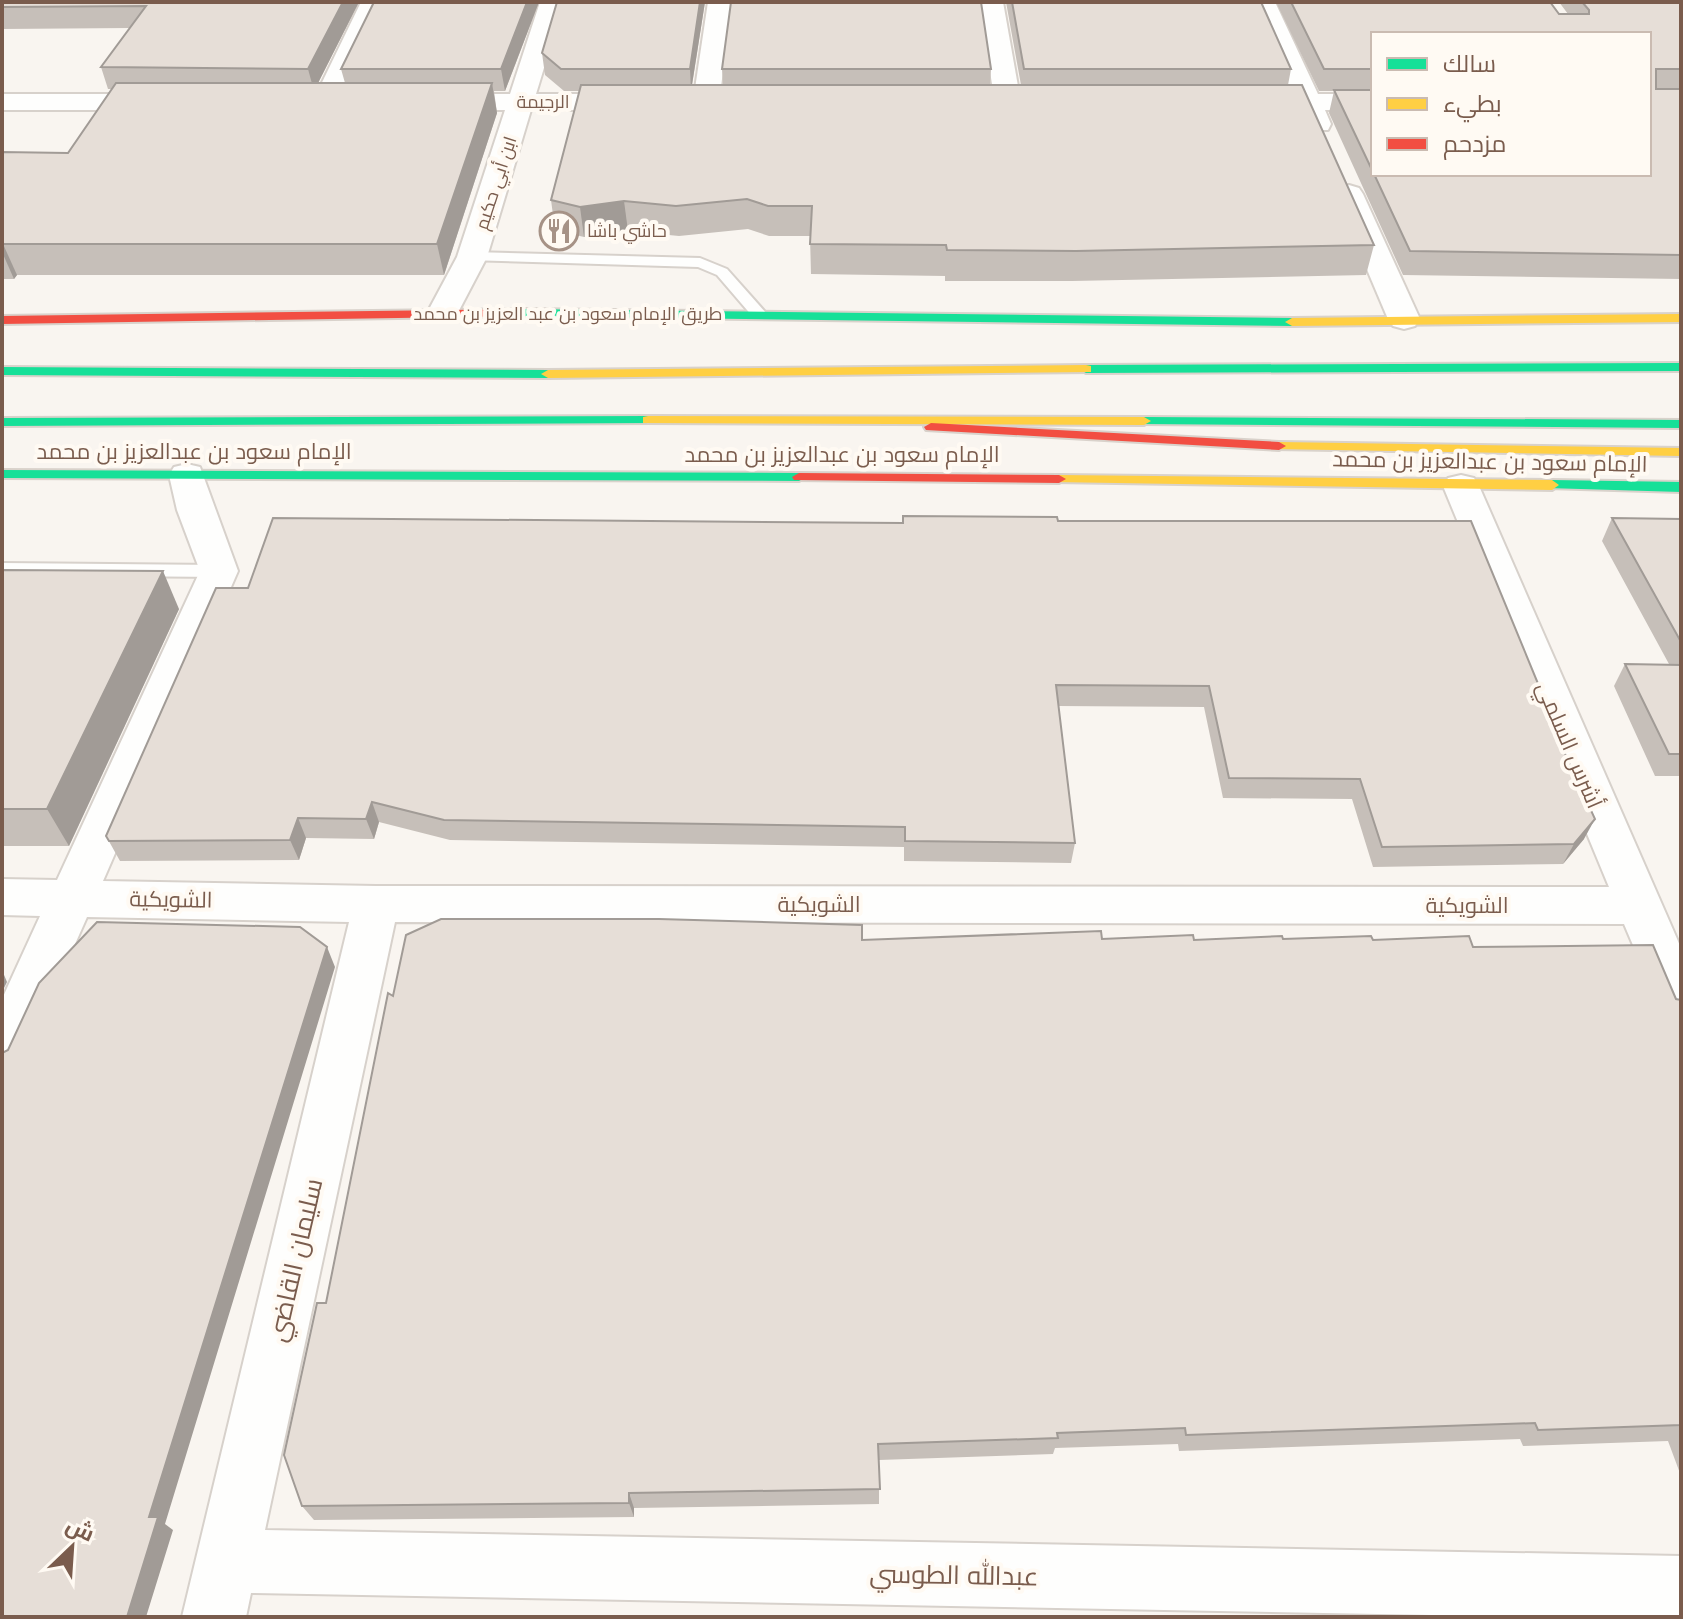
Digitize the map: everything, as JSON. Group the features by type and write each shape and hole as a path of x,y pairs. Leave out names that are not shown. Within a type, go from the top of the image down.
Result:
{"street":[{"path":"326,101 373,2"},
{"name":"ابن أبي حكيم","path":"443,313 472,257 552,2"},
{"path":"706,102 720,2"},
{"path":"991,2 1008,103"},
{"path":"1263,2 1327,145"},
{"path":"295,101 356,101"},
{"path":"2,102 187,102"},
{"name":"الرجيمة","path":"416,102 738,102"},
{"path":"976,102 1040,102"},
{"path":"1229,102 1371,102"},
{"path":"1340,174 1404,319"},
{"name":"طريق الإمام سعود بن عبد العزيز بن محمد","path":"2,320 443,313 759,314 1134,323 1681,318"},
{"path":"1267,367 1523,348"},
{"path":"2,371 592,374 1267,367 1681,367"},
{"path":"793,419 1308,448 1681,452"},
{"name":"الإمام سعود بن عبدالعزيز بن محمد","path":"2,422 793,419 1681,424"},
{"name":"الإمام سعود بن عبدالعزيز بن محمد","path":"2,474 920,478 1681,487"},
{"path":"2,1053 219,571 195,510 187,475"},
{"name":"أشرس السلمي","path":"1461,486 1681,1004"},
{"name":"الشويكية","path":"2,897 376,904 1637,906"},
{"name":"سليمان القاضي","path":"220,1589 376,904"},
{"name":"عبدالله الطوسي","path":"220,1589 1681,1588"}],"lane":[{"path":"472,257 700,263 722,272 759,314"},
{"path":"2,569 219,571"}],"building":[{"path":"2,2 343,2 308,69 101,67 146,6 2,7"},
{"path":"374,2 527,2 501,69 341,69"},
{"path":"557,2 700,2 690,69 561,69 542,53"},
{"path":"731,2 981,2 991,69 722,69"},
{"path":"1012,2 1261,2 1291,69 1024,69"},
{"path":"1291,2 1550,2 1559,14 1589,14 1582,2 1681,2 1681,69 1656,69 1656,89 1681,89 1681,255 1410,251 1375,176 1651,176 1651,32 1371,32 1371,69 1324,69"},
{"path":"116,83 492,83 437,244 2,245 2,152 68,153"},
{"path":"581,85 1302,85 1374,245 1076,251 947,250 946,245 810,244 812,206 768,206 747,199 676,206 624,201 580,207 551,200"},
{"path":"1334,90 1371,90 1371,168"},
{"path":"903,516 1057,517 1058,521 1471,521 1539,686 1534,686 1595,819 1574,844 1382,847 1360,779 1229,778 1209,686 1056,685 1075,843 905,841 905,827 444,820 372,802 366,819 298,818 290,840 109,841 106,836 216,588 248,588 273,518 903,523"},
{"path":"1612,518 1681,519 1681,642"},
{"path":"2,570 163,571 47,809 2,809"},
{"path":"1625,664 1681,665 1681,754 1669,754"},
{"path":"441,919 659,919 862,925 862,940 1101,931 1102,939 1193,935 1194,940 1282,936 1283,939 1371,936 1373,940 1469,936 1473,947 1653,945 1676,999 1681,1000 1681,1425 1538,1430 1535,1423 1186,1435 1185,1428 1057,1433 1058,1438 878,1444 880,1489 629,1493 629,1503 302,1506 284,1455 317,1303 326,1303 388,993 393,996 406,935"},
{"path":"97,922 300,927 327,947 149,1517 158,1517 127,1617 2,1617 2,1053 8,1050 39,983"}],"traffic: fast":[{"path":"520,313 1292,322"},
{"path":"1086,369 1681,367"},
{"path":"2,371 548,374"},
{"path":"2,422 648,420"},
{"path":"1144,421 1681,424"},
{"path":"2,474 799,477"},
{"path":"1552,485 1681,487"}],"traffic: slow":[{"path":"1292,322 1681,318"},
{"path":"548,374 1086,369"},
{"path":"648,420 1144,421"},
{"path":"1279,446 1681,452"},
{"path":"1059,479 1552,485"}],"traffic: jam":[{"path":"2,320 520,313"},
{"path":"931,427 1279,446"},
{"path":"799,477 1059,479"}],"place":[{"name":"حاشي باشا","path":"559,231"}]}
